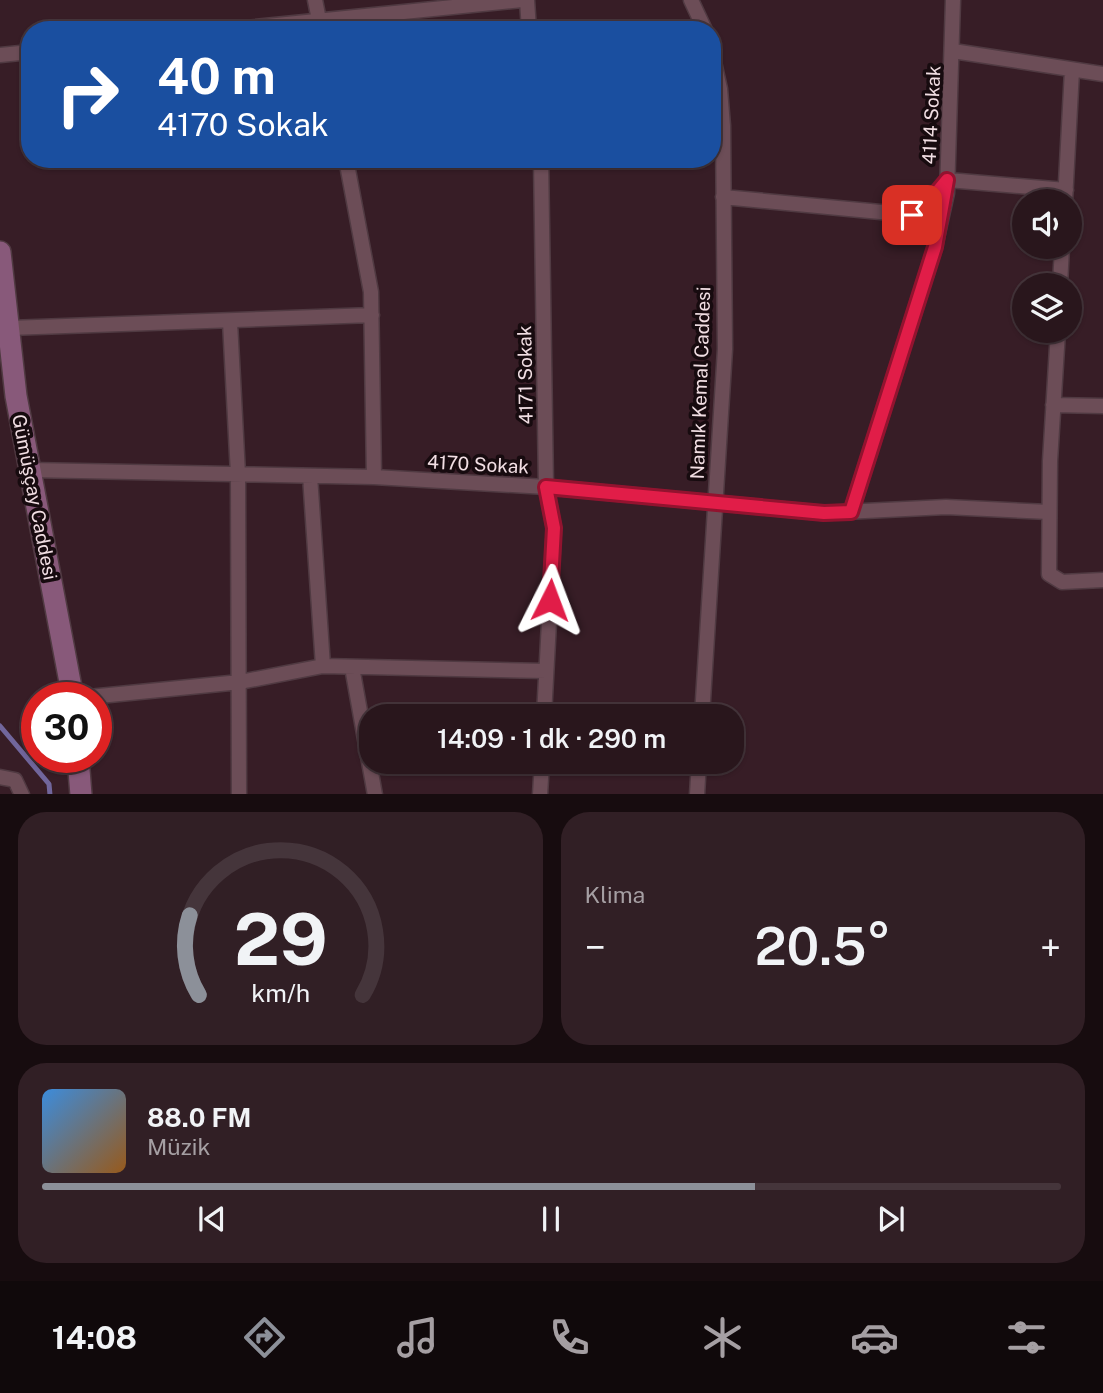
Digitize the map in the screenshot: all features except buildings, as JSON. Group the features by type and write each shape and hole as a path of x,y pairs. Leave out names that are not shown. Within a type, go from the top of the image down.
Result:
{"street":[{"path":"315,0 319,21"},
{"path":"346,21 524,0 528,21"},
{"path":"691,0 701,21"},
{"name":"4114 Sokak","path":"851,512 935,247 947,180 953,0"},
{"path":"953,51 1103,74"},
{"path":"0,55 21,53"},
{"path":"1065,189 1072,70"},
{"name":"Namık Kemal Caddesi","path":"703,704 725,349 721,125"},
{"path":"348,168 372,315 374,477"},
{"name":"4171 Sokak","path":"541,168 546,487 554,528 545,704"},
{"path":"723,197 912,215 923,209 947,180 1018,189"},
{"name":"Gümüşçay Caddesi","path":"0,252 16,396 70,682"},
{"path":"9,328 372,315"},
{"path":"230,322 238,474 239,794"},
{"path":"1057,343 1049,512 1049,574 1062,582 1103,580"},
{"path":"1053,404 1103,406"},
{"name":"4170 Sokak","path":"30,470 374,477 546,487 824,513 946,507 1049,512"},
{"path":"310,475 323,666"},
{"path":"112,695 240,682 323,666 546,671"},
{"path":"352,667 375,794"},
{"path":"79,773 81,794"},
{"path":"540,794 541,774"},
{"path":"697,794 698,774"},
{"path":"0,778 15,780 22,794"}],"waterway":[{"path":"0,726 49,784 50,794"}],"route":[{"path":"550,600 554,528 546,487 714,504 824,513 851,512 935,247 947,193 947,180 923,209 912,215"}]}
